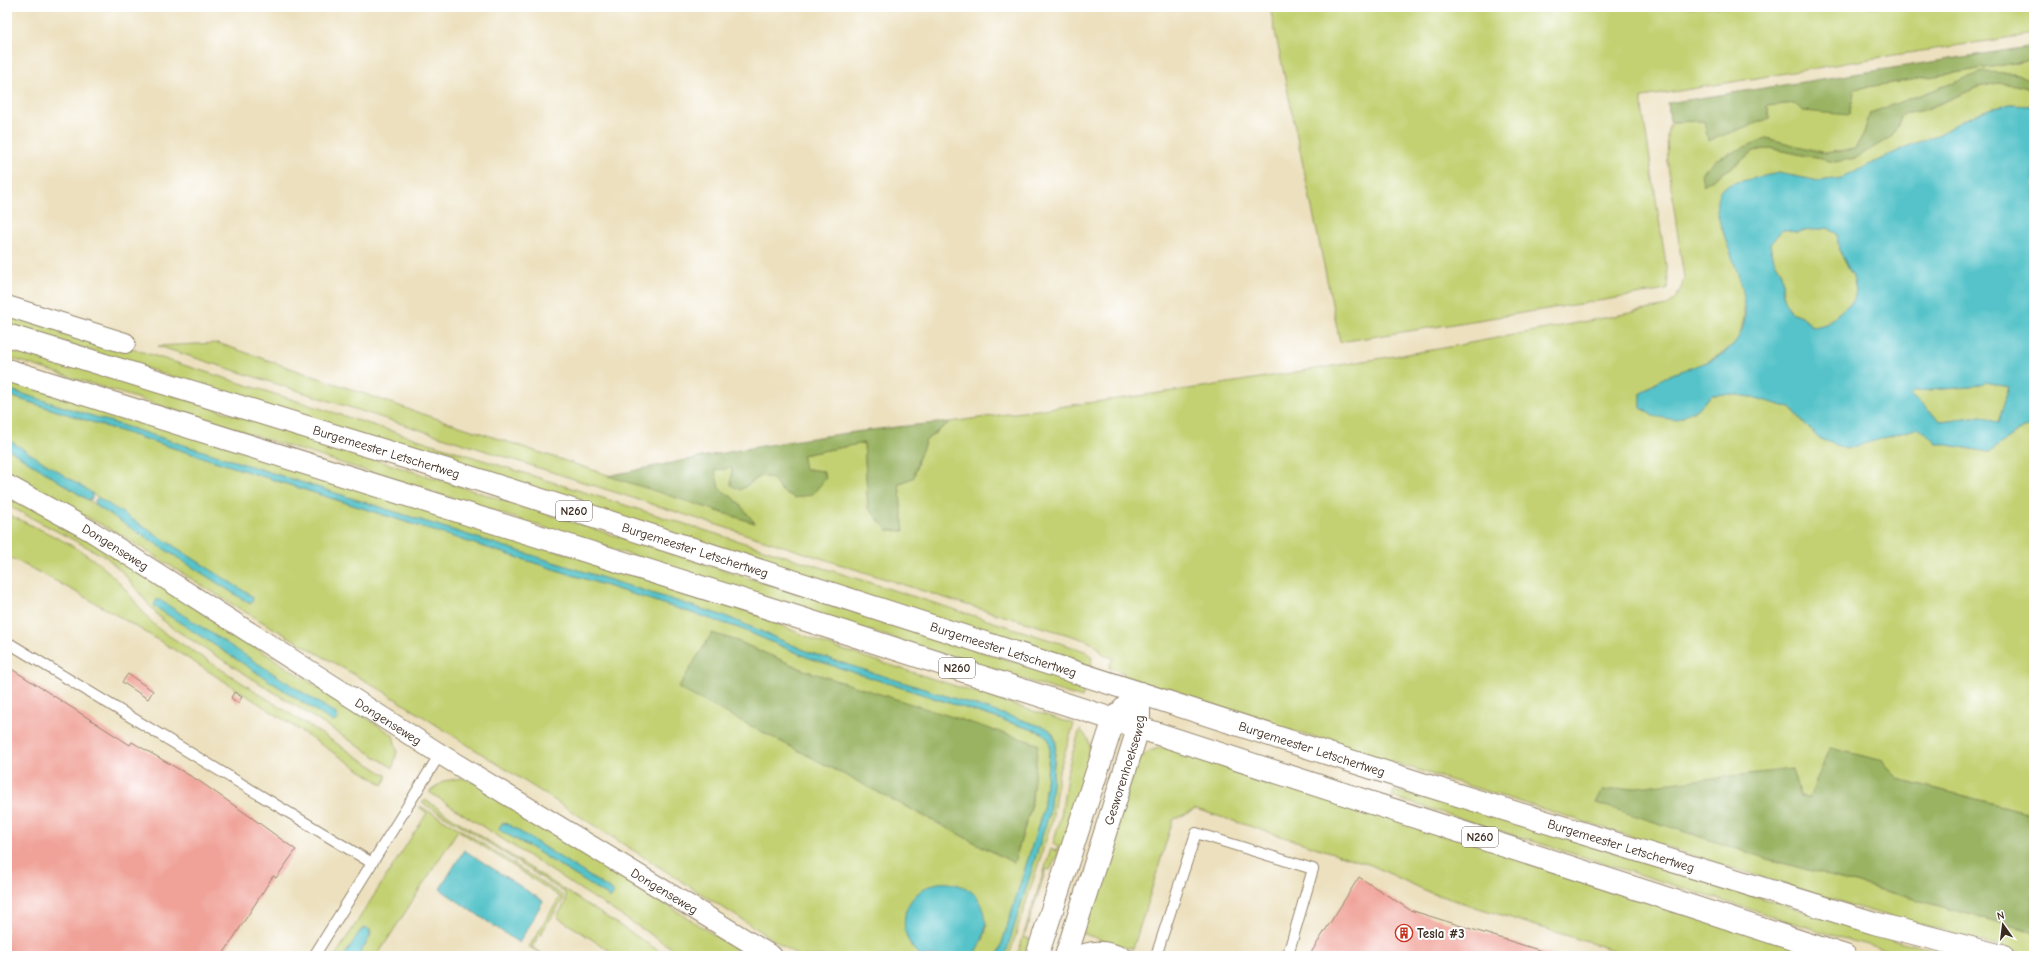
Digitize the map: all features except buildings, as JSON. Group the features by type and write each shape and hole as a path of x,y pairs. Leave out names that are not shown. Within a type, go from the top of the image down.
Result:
{"main road":[{"name":"Burgemeester Letschertweg","path":"7,335 481,481 1426,785 1874,923 2002,956"},
{"name":"N260","path":"7,370 793,615 1845,956"},
{"name":"Gesworenhoekseweg","path":"1037,956 1114,719 1139,693"},
{"name":"Gesworenhoekseweg","path":"1066,956 1139,726 1139,693"}],"street":[{"path":"7,306 125,343"},
{"name":"Dongenseweg","path":"7,485 91,531 440,754 772,956"}],"lane":[{"path":"7,642 372,863"},
{"path":"314,956 440,754"},
{"path":"1156,956 1196,833 1313,869 1289,951 1286,956"},
{"path":"1072,956 1088,947 1099,946 1130,956"}],"green space":[{"path":"1270,7 2034,7 2034,34 1888,56 1643,97 1642,107 1668,278 1667,290 1340,342"},
{"path":"2034,46 2034,60 1855,89 1849,115 1803,111 1795,103 1767,106 1770,118 1708,141 1704,121 1670,122 1668,103"},
{"path":"2034,60 2034,83 2013,73 1870,113 1864,133 1855,149 1825,153 1766,138 1703,185 1731,168 1754,151 1770,148 1835,162 1897,127 1902,114 1925,110 1978,87 1998,83 2017,85 2034,90 2034,106 2009,105 1989,109 1961,121 1940,134 1908,146 1842,178 1819,181 1778,173 1719,221 1744,289 1744,317 1739,339 1724,352 1698,367 1675,373 1654,383 1641,393 1641,408 1653,416 1697,409 1712,395 1730,394 1752,397 1791,408 1805,424 1867,442 1919,428 1937,443 1989,452 2023,428 2034,426 2034,814 1898,779 1883,761 1830,748 1810,798 1800,797 1792,769 1596,802 1768,859 2034,932 2034,956 1867,910 1123,678 1124,673 1109,668 1113,658 1103,655 1098,647 1086,640 967,605 158,346 218,343 411,410 754,523 736,500 719,488 714,470 732,468 740,490 761,476 773,478 782,491 823,471 805,469 802,455 864,443 868,508 903,531 899,484 914,477 918,460 926,440 950,422 1210,386 1444,348 1667,306 1678,294 1684,278 1668,166 1667,135 1670,122 1704,121 1709,140 1770,117 1767,106 1795,103 1855,89"},
{"path":"1983,72 2013,73 2034,83 2034,90 2017,85 1998,83 1978,87 1925,110 1902,114 1891,137 1856,158 1835,162 1770,148 1754,151 1731,168 1703,185 1701,173 1717,159 1766,138 1825,153 1855,149 1864,133 1870,113"},
{"path":"1828,228 1837,234 1839,250 1853,277 1856,290 1854,300 1826,324 1813,327 1801,316 1790,312 1783,295 1781,271 1772,257 1770,244 1782,230 1796,232"},
{"path":"7,309 1085,651 1092,656 1091,668 7,324"},
{"path":"7,343 1058,676 1085,687 1082,698 7,357"},
{"path":"7,376 753,613 824,644 1074,724 1059,771 1052,821 1009,956 1005,956 1049,814 1056,745 1054,736 1050,730 811,653 730,618 7,389"},
{"path":"1986,382 2009,387 1998,423 1981,416 1941,421 1910,395 1913,391 1971,387"},
{"path":"7,395 739,628 809,658 1043,733 1049,740 1050,746 1043,810 998,956 972,956 983,940 987,926 968,892 963,887 955,885 923,891 914,898 908,906 905,923 906,932 909,941 920,956 799,956 383,691 240,609 119,534 7,475 7,448 250,604 253,597 7,439","holes":["735,640 804,670 1033,793 1031,807 1014,863 679,688"]},
{"path":"950,422 926,440 918,460 914,477 899,484 904,531 887,530 868,508 864,443 802,455 805,469 823,471 826,478 813,494 795,498 782,491 772,478 761,476 740,490 731,485 732,468 715,470 719,488 736,500 755,523 608,476 778,443 864,431"},
{"path":"7,494 47,514 393,735 397,751 393,768 171,627 159,617 124,574 106,557 7,505","holes":["158,600 336,714 338,720 333,722 155,606"]},
{"path":"7,514 62,540 101,565 125,589 147,617 160,630 387,776 383,785 152,636 56,581 7,556"},
{"path":"712,633 735,640 804,670 1038,744 1031,807 1014,863 678,688"},
{"path":"1080,729 1088,739 1092,756 1068,834 1050,870 1046,869 1024,937 1035,941 1030,956 1017,956 1051,849 1056,851 1058,847 1053,844 1062,811 1068,768"},
{"path":"1164,746 1837,956 1632,956 1431,893 1371,865 1196,809 1173,820 1133,949 1081,933 1137,762 1147,752"},
{"path":"1830,748 1883,761 1898,779 2034,814 2034,932 1768,859 1596,803 1602,791 1792,769 1800,797 1809,798"},
{"path":"462,778 479,784 747,956 684,956 429,792 444,781","holes":["502,823 506,823 614,892 611,898 535,850 501,831"]},
{"path":"1394,791 1466,806 1899,941 1957,956 1911,956 1845,939 1392,797"},
{"path":"425,800 667,956 618,956 557,917 566,901 565,893 462,826 422,803"},
{"path":"420,806 460,829 562,895 563,900 532,947 546,956 529,947 560,897 458,830 377,956 358,956 371,934 370,930 363,928 344,956 335,956 427,813 419,807"}],"water":[{"path":"2009,105 2034,106 2034,426 2023,428 1989,452 1937,443 1919,428 1846,449 1818,438 1791,408 1752,397 1730,394 1712,395 1697,409 1675,420 1653,416 1641,408 1641,393 1666,377 1719,356 1737,340 1743,326 1745,311 1744,295 1717,210 1717,200 1720,190 1733,183 1778,173 1819,181 1842,178 1908,146 1940,134 1961,121 1989,109","holes":["1828,228 1837,234 1839,250 1853,277 1856,290 1854,300 1826,324 1813,327 1801,316 1790,312 1783,295 1781,271 1772,257 1770,244 1782,230 1796,232","1986,382 2009,387 1998,423 1981,416 1941,421 1910,395 1914,391 1971,387"]},
{"path":"7,389 730,618 811,653 1047,728 1052,733 1056,742 1049,814 1005,956 998,956 1043,810 1050,746 1049,740 1043,733 809,658 739,628 7,395"},
{"path":"7,439 92,493 92,499 88,500 7,448"},
{"path":"99,498 253,597 252,603 244,600 95,505 95,500"},
{"path":"156,600 160,600 336,714 338,719 333,722 154,606"},
{"path":"502,823 508,824 614,892 611,898 535,850 501,831 499,828"},
{"path":"464,850 543,901 519,943 440,889"},
{"path":"938,883 954,884 966,888 976,896 982,906 985,918 985,931 980,944 972,956 920,956 906,935 904,924 905,914 909,903 916,895 926,888"},
{"path":"366,928 370,930 370,937 358,956 344,956 360,931"}],"place":[{"name":"Tesla #3","path":"1404,933"}]}
